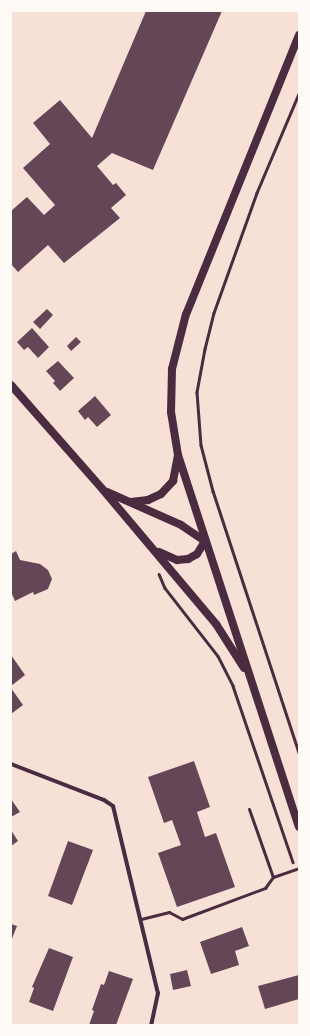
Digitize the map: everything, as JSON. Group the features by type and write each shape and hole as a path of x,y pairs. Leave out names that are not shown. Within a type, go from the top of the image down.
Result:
{"main road":[{"path":"299,35 186,314 172,369 171,412 178,455 299,827"},
{"path":"11,385 160,556 216,624 250,678"},
{"path":"130,503 148,500 161,494 173,481 178,455"},
{"path":"104,491 181,525 205,540"},
{"path":"153,548 168,558 177,560 188,559 197,554 205,540"}],"street":[{"path":"11,764 104,800 113,806 158,993 151,1025"}],"lane":[{"path":"249,809 273,877"},
{"path":"141,919 169,912 182,919 265,888 273,877 299,868"}],"path":[{"path":"299,94 257,193 214,312 205,348 197,392 201,445 213,491 299,753"},
{"path":"160,556 160,577 165,588 218,656 233,686 295,870"}],"building":[{"path":"146,11 222,11 153,170 112,153 97,166 113,185 116,183 126,195 111,208 120,218 64,263 48,245 18,272 11,264 11,211 27,197 44,215 55,205 23,168 50,144 33,123 60,100 92,138"},
{"path":"47,309 53,315 40,329 33,322"},
{"path":"32,328 49,347 38,358 28,347 24,350 17,342"},
{"path":"76,337 81,342 71,351 67,346"},
{"path":"58,361 74,378 60,391 53,383 55,381 46,371"},
{"path":"95,396 111,415 97,427 88,417 85,420 78,411"},
{"path":"16,551 20,560 40,564 48,570 52,579 48,589 34,595 33,592 15,601 11,592 11,554"},
{"path":"11,655 25,675 11,686"},
{"path":"11,688 23,705 11,714"},
{"path":"194,761 210,807 197,812 205,837 216,833 235,887 177,907 158,853 181,845 172,820 164,823 148,777"},
{"path":"11,799 20,812 11,817"},
{"path":"11,830 18,841 11,846"},
{"path":"68,841 93,850 72,905 48,896"},
{"path":"11,924 17,926 11,941"},
{"path":"242,927 249,946 235,951 239,965 211,974 200,942"},
{"path":"49,948 73,957 53,1011 29,1002 34,988 32,987"},
{"path":"187,970 191,986 173,990 170,974"},
{"path":"109,971 133,979 116,1025 89,1025 94,1011 92,1010 101,984 104,985"},
{"path":"299,975 299,999 265,1009 258,986"}]}
